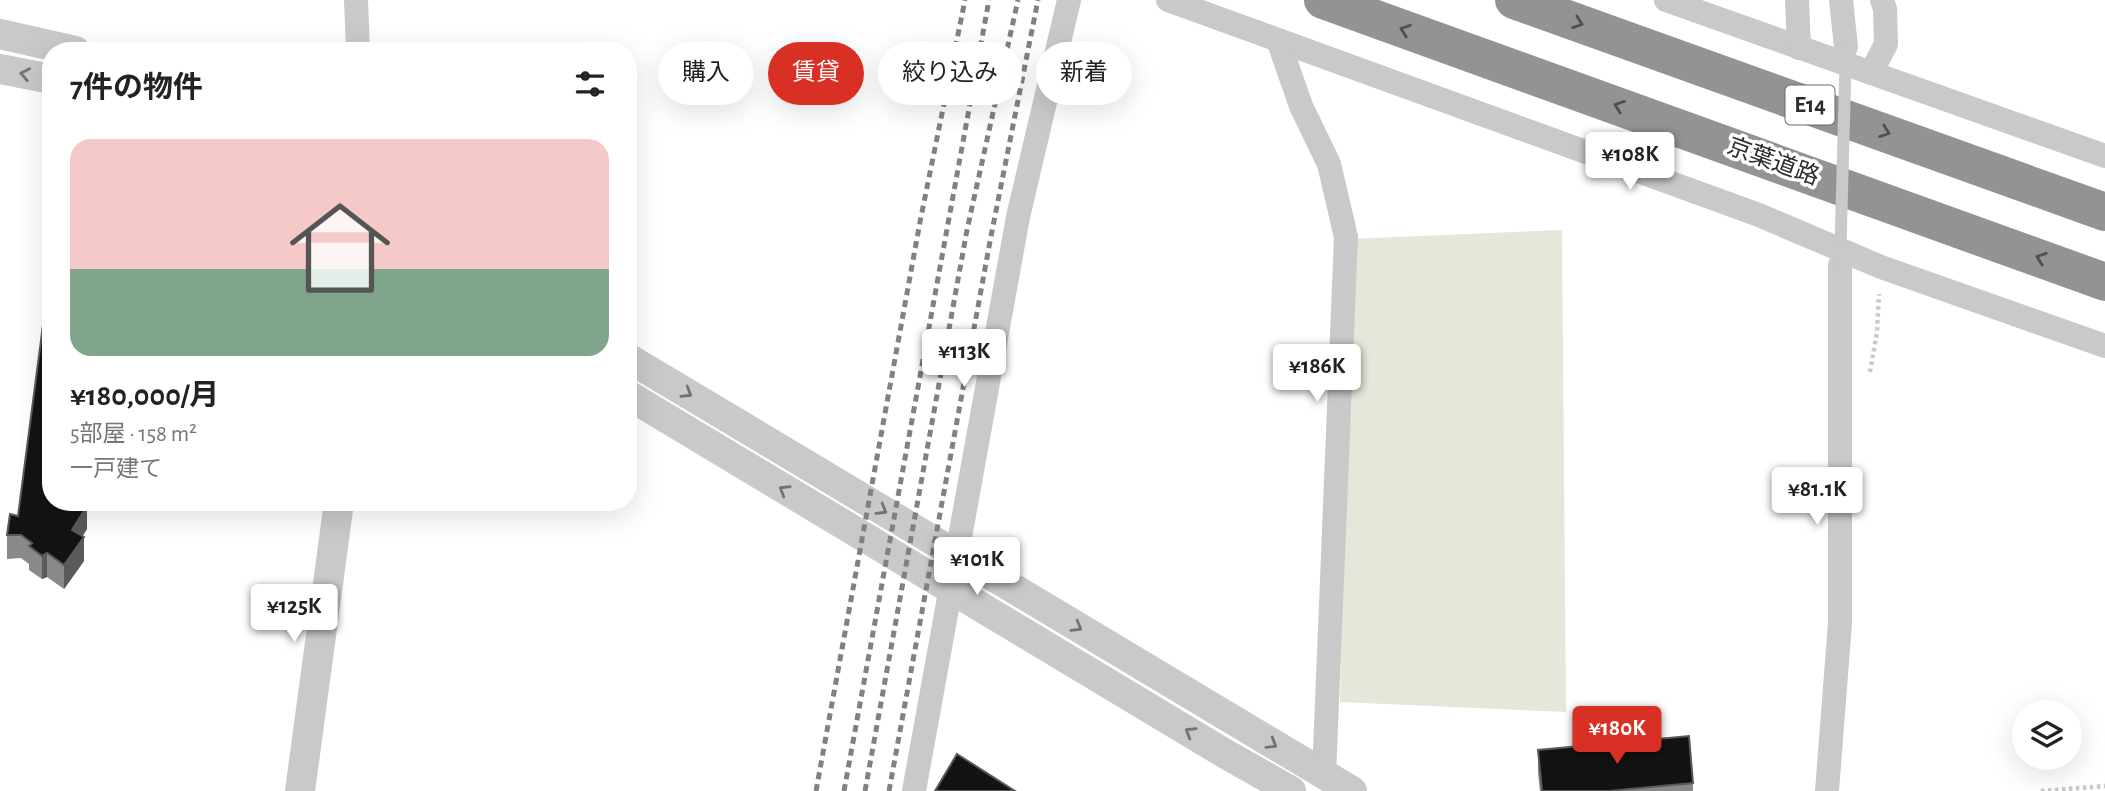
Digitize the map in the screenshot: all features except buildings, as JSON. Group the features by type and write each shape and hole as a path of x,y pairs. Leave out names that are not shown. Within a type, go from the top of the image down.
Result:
{"highway":[{"name":"京葉道路","path":"1323,0 2105,282"},
{"name":"E14","path":"1514,0 2105,212"}],"street":[{"path":"356,0 358,42"},
{"path":"914,791 1018,217 1069,0"},
{"path":"1168,0 1759,215 1881,267 2105,346"},
{"path":"1666,0 2105,156"},
{"path":"1797,0 1799,48"},
{"path":"1841,0 1846,47"},
{"path":"1871,73 1886,44 1885,9 1882,0"},
{"path":"0,34 42,44"},
{"path":"1278,40 1301,106 1329,164 1346,237 1324,775"},
{"path":"0,69 42,77"},
{"path":"1827,791 1839,623 1840,265"},
{"path":"637,363 1352,791"},
{"path":"637,400 1291,791"},
{"path":"300,791 338,511"}],"lane":[{"path":"1840,265 1846,47"}],"path":[{"path":"2041,791 2105,786"}],"shaded area":[{"path":"1562,230 1566,712 1340,702 1349,239"}],"railway":[{"path":"816,791 920,222 965,0"},
{"path":"844,791 989,0"},
{"path":"865,791 967,230 1018,0"},
{"path":"889,791 991,236 1038,0"}]}
